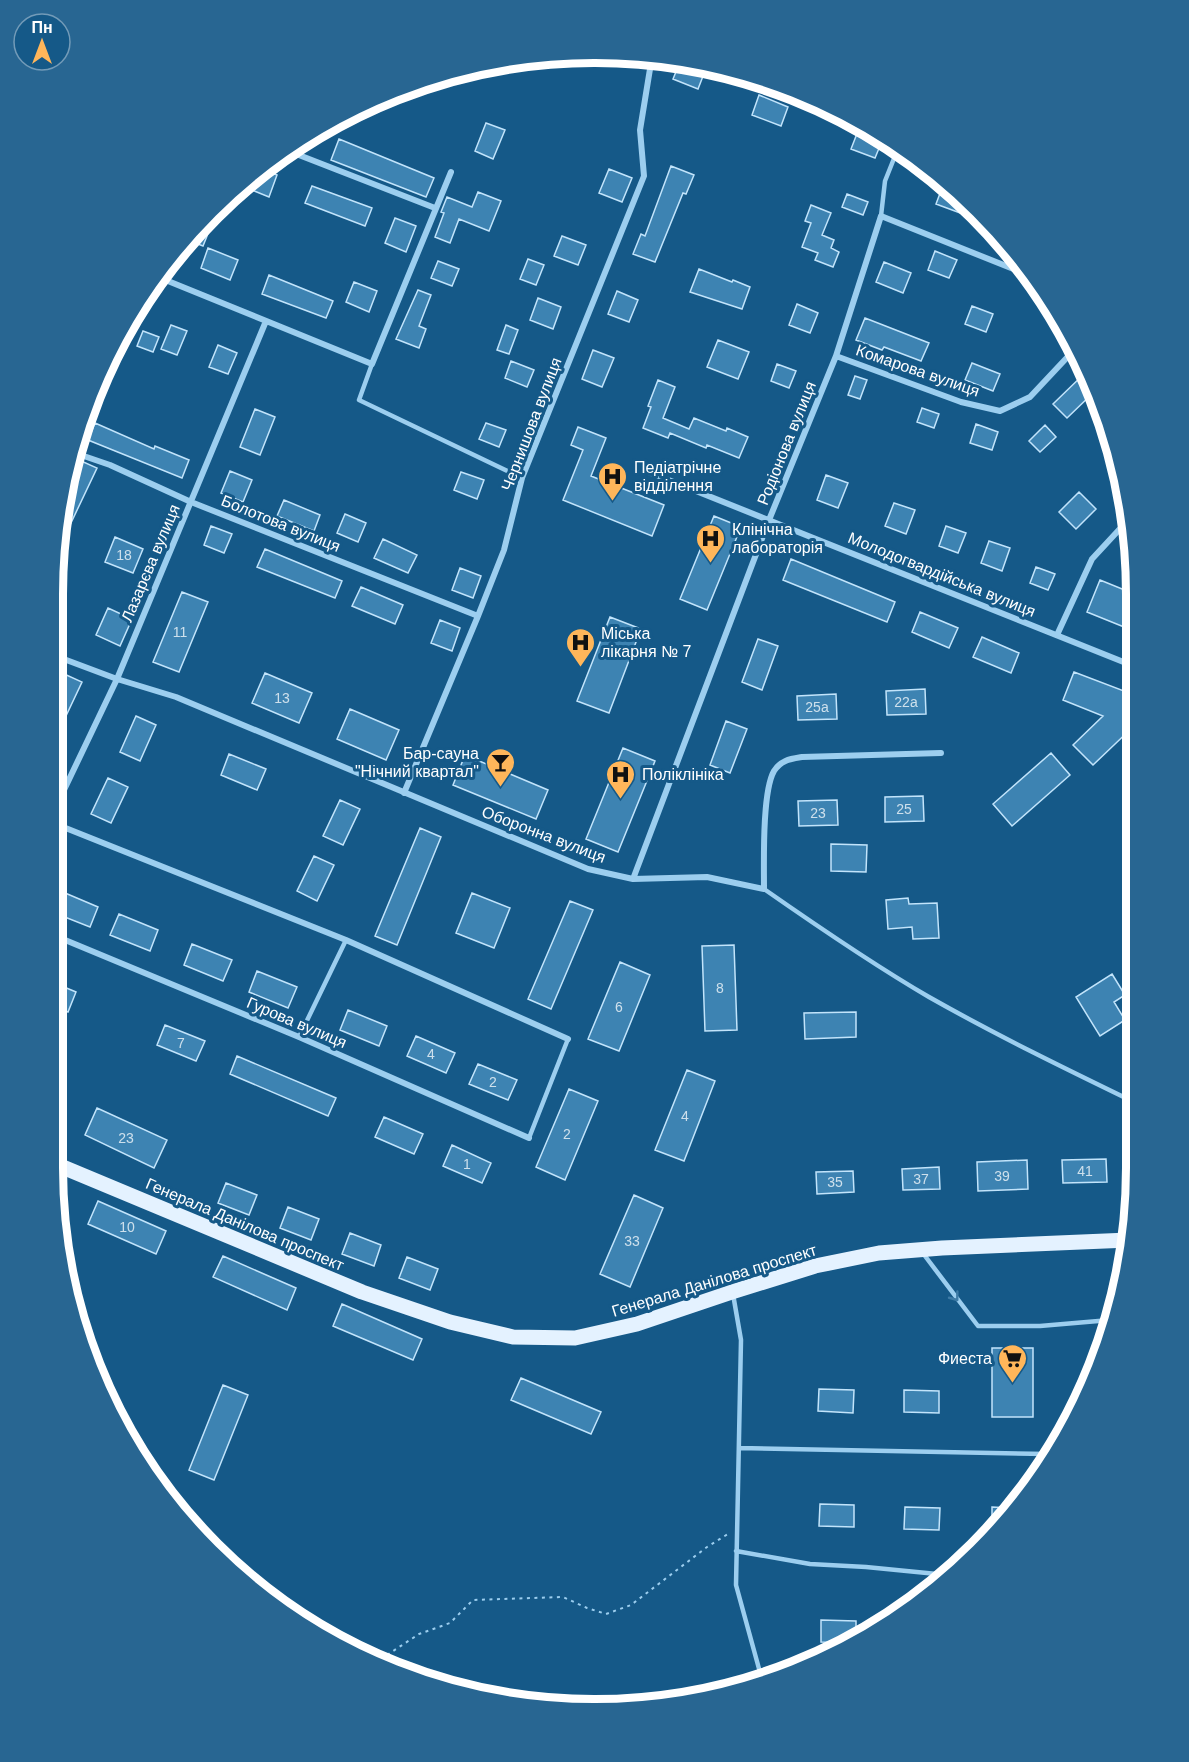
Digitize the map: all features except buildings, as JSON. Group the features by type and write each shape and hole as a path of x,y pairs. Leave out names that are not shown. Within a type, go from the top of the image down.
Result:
{"main road":[{"name":"Генерала Данілова проспект","path":"63,1168 362,1292 450,1322 513,1337 575,1338 637,1324 815,1266 879,1253 1120,1240"}],"street":[{"name":"Чернишова вулиця","path":"404,793 504,550 522,478 644,176 640,130 651,66"},
{"path":"297,154 435,208"},
{"path":"166,280 372,364 451,172"},
{"path":"881,216 1015,270"},
{"name":"Родіонова вулиця","path":"633,879 769,520 836,356 881,216"},
{"name":"Лазарєва вулиця","path":"63,790 117,679 266,321"},
{"name":"Комарова вулиця","path":"836,356 961,402 1000,411 1030,398 1069,355"},
{"name":"Болотова вулиця","path":"82,455 110,465 191,502 478,616"},
{"name":"Молодогвардійська вулиця","path":"636,467 1126,663"},
{"path":"1057,635 1092,559 1121,527"},
{"name":"Оборонна вулиця","path":"63,659 176,697 588,869 633,879 707,878 764,889"},
{"path":"764,889 768,794 774,772 785,759 941,753"},
{"path":"63,827 346,940 568,1039"},
{"name":"Гурова вулиця","path":"63,940 299,1037 529,1138"}],"lane":[{"path":"881,216 885,181 895,156"},
{"path":"372,364 359,400 522,478"},
{"path":"764,889 927,996 1032,1053 1126,1098"},
{"path":"299,1037 346,940"},
{"path":"529,1138 568,1039"},
{"path":"920,1250 978,1326 1040,1326 1103,1321"},
{"path":"732,1292 741,1340 736,1585 761,1672"},
{"path":"739,1448 1042,1454"},
{"path":"736,1551 810,1564 936,1574"}],"path":[{"path":"384,1656 419,1634 450,1623 473,1600 563,1597 606,1614 631,1605 707,1547 736,1530"}],"place":[{"name":"Педіатрічне відділення","path":"613,502"},
{"name":"Клінічна лабораторія","path":"711,564"},
{"name":"Міська лікарня № 7","path":"580,668"},
{"name":"Бар-сауна \"Нічний квартал\"","path":"500,788"},
{"name":"Поліклініка","path":"621,800"},
{"name":"Фиеста","path":"1013,1384"}]}
